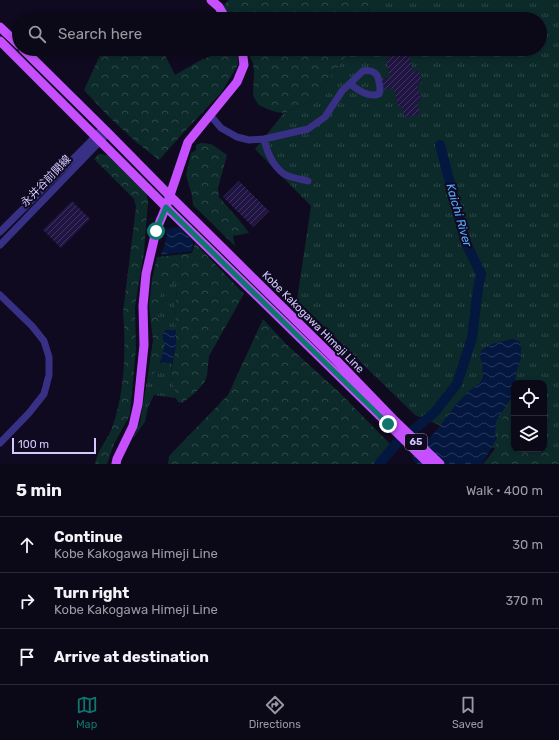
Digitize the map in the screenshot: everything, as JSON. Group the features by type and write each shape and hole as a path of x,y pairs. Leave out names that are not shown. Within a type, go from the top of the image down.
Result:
{"main road":[{"path":"211,0 219,7 222,12"},
{"path":"0,26 12,38"},
{"name":"Kobe Kakogawa Himeji Line","path":"0,41 12,53"},
{"name":"Kobe Kakogawa Himeji Line","path":"15,56 166,207 390,422 440,464"},
{"name":"Kobe Kakogawa Himeji Line","path":"30,56 336,360 429,464"},
{"path":"116,464 133,426 138,404 144,345 143,306 146,274 156,231 170,196 188,142 237,82 244,65 243,56"}],"street":[{"path":"210,115 221,128 237,137 249,140 264,139 308,129 325,117 342,91 350,84"},
{"name":"永井谷前開線","path":"0,245 105,130"},
{"name":"永井谷前開線","path":"0,232 89,143 98,138"},
{"path":"264,139 270,157 284,174 308,181"},
{"path":"0,295 32,326 44,341 49,357 49,374 44,394 29,413 0,443"}],"green space":[{"path":"229,0 368,0 369,12 227,12 223,6"},
{"path":"368,0 559,0 559,464 522,460 415,415 297,300 311,206 255,149 284,113 311,101 346,56 547,56 547,12 369,12"},
{"path":"100,56 166,56 175,75 211,56 237,56 238,65 221,93 159,160 136,142 107,115 84,90"},
{"path":"250,56 346,56 311,101 284,113 276,112 259,105 254,98 253,63"},
{"path":"202,143 211,144 227,155 218,188 219,197 249,233 233,236 235,246 193,205 186,175 191,153 196,150 196,145"},
{"path":"99,154 107,155 146,192 148,201 144,252 135,307 136,348 130,415 114,444 107,464 95,464 96,458 112,428 120,400 124,371 123,312 136,207 134,199 94,159"},
{"path":"195,243 244,294 209,356 207,376 204,383 195,393 182,403 178,402 176,398 171,371 176,345 175,306 178,282 162,285 158,316 165,345 159,368 147,380 153,340 149,306 152,279 157,257 192,253"},
{"path":"178,282 175,306 176,330 166,330 162,334 158,317 161,285"},
{"path":"263,319 286,344 340,393 390,444 381,464 168,464 169,456 228,395"},
{"path":"160,363 172,363 171,371 176,398 154,395 148,407 145,422 133,438 140,422 147,380 159,368"},
{"path":"511,400 511,452 547,452 559,456 559,464 483,464 495,449 505,409"}],"water":[{"path":"179,227 193,241 192,251 161,255 167,235 165,229"},
{"path":"166,330 176,330 176,345 172,363 160,363 165,345 162,334"},
{"path":"512,339 519,341 521,345 521,358 515,380 511,380 511,398 496,421 495,434 497,438 484,461 481,464 417,464 413,460 413,457 436,431 457,403 480,383 483,377 480,356 481,351 492,344"}],"building":[{"path":"389,56 409,56 413,72 419,70 422,83 417,84 421,101 417,102 420,114 405,118 402,106 398,107 394,88 384,90 381,79 390,77 386,59 390,58"},
{"path":"239,181 269,211 253,227 223,197"},
{"path":"72,201 90,219 61,248 43,230"}],"waterway":[{"name":"Kaichi River","path":"379,464 396,444 434,413 457,384 472,338 481,274 466,243 440,145"}],"route":[{"path":"156,231 166,207 388,424"}]}
